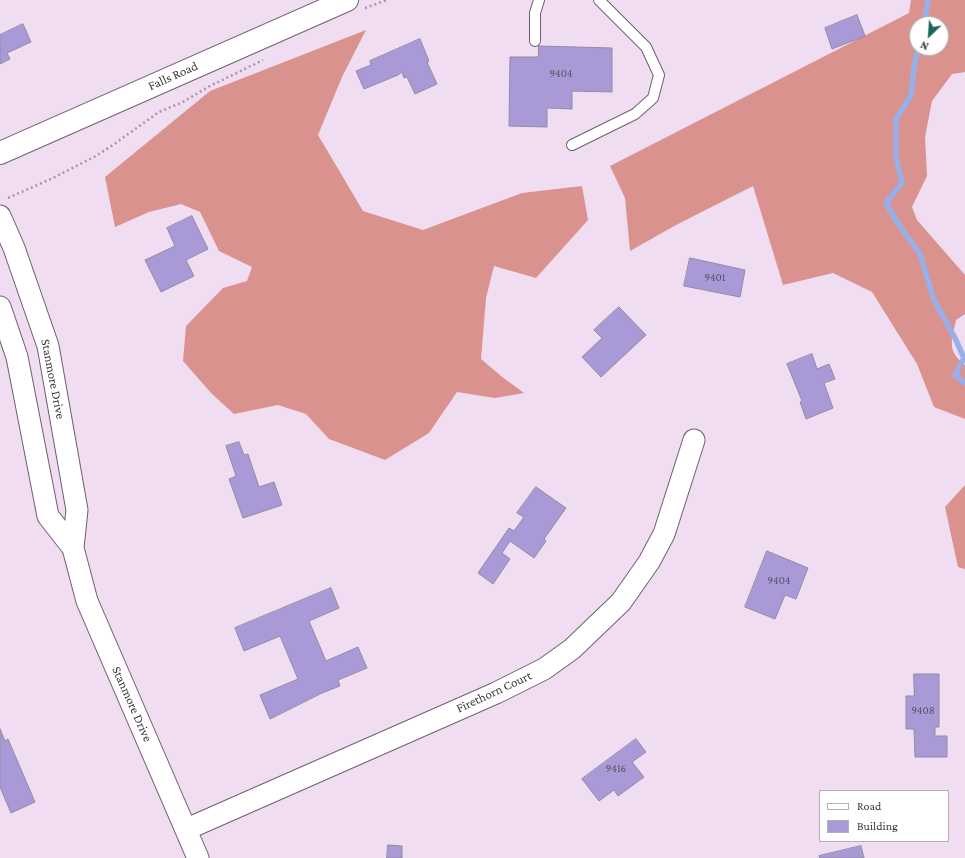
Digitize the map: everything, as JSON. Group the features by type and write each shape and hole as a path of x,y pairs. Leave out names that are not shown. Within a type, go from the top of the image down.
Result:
{"main road":[{"name":"Falls Road","path":"0,153 353,5"}],"street":[{"name":"Stanmore Drive","path":"3,207 14,248 48,346 77,510 73,548 87,601 187,829 198,858"},
{"name":"Stanmore Drive","path":"0,306 17,357 48,516 73,548"},
{"name":"Firethorn Court","path":"187,829 496,693 544,669 572,649 621,602 649,562 664,534 694,440"}],"lane":[{"path":"536,41 535,13 539,0"},
{"path":"572,145 635,114 653,98 659,75 646,47 598,0"}],"path":[{"path":"353,5 387,0"},
{"path":"3,207 53,178 110,148 159,112 183,102 208,87 264,60"}],"shaded area":[{"path":"911,0 965,0 965,72 952,74 932,101 925,137 927,176 912,207 917,220 965,275 965,314 956,320 952,345 955,355 965,365 965,419 934,407 917,364 872,292 833,273 783,285 753,186 676,225 630,251 625,198 610,166 909,13"},
{"path":"366,30 342,77 318,135 363,211 423,230 522,193 582,186 588,220 536,278 494,266 486,298 481,359 524,393 495,398 457,392 429,433 385,460 329,439 306,414 278,405 234,414 212,394 183,361 186,326 223,288 247,281 252,267 219,251 200,212 181,204 149,212 115,227 105,177 210,91"},
{"path":"965,485 965,569 958,567 945,507"}],"building":[{"path":"857,15 865,36 832,49 825,28"},
{"path":"23,24 31,42 7,53 10,59 0,64 0,35"},
{"path":"420,39 429,61 427,62 437,84 415,94 407,77 404,78 402,72 364,89 356,71 371,65 370,61"},
{"path":"539,46 612,48 612,92 572,91 572,109 547,108 547,127 509,126 510,57 538,57"},
{"path":"192,216 208,249 186,260 194,276 161,292 145,260 175,246 167,228"},
{"path":"690,258 745,270 740,297 684,286"},
{"path":"619,307 646,335 601,377 582,357 602,338 594,330"},
{"path":"812,354 817,369 829,364 835,379 824,383 833,408 806,419 800,402 802,401 787,364"},
{"path":"239,442 244,455 248,454 259,487 274,482 282,505 243,518 229,479 236,476 226,446"},
{"path":"536,487 566,508 544,539 546,541 534,558 510,541 502,553 510,559 493,584 478,573 509,528 514,531 524,517 517,513"},
{"path":"767,551 808,568 796,599 785,595 775,619 745,607"},
{"path":"331,588 339,608 309,621 326,661 358,647 367,668 338,680 340,686 322,693 270,719 260,695 298,679 280,636 244,651 235,628"},
{"path":"914,674 939,674 939,727 935,727 935,736 947,736 947,757 915,757 914,729 906,729 906,696 914,696"},
{"path":"0,729 5,741 8,739 35,802 11,813 0,787"},
{"path":"636,739 646,752 632,762 644,777 618,796 614,790 599,801 582,779"},
{"path":"388,845 402,846 402,858 387,858"},
{"path":"861,846 864,858 820,858 819,856"}],"waterway":[{"path":"925,16 928,0"},
{"path":"916,56 911,96 896,119 896,157 902,183 886,203 897,222 920,254 934,300 964,358 955,375 965,383"}]}
